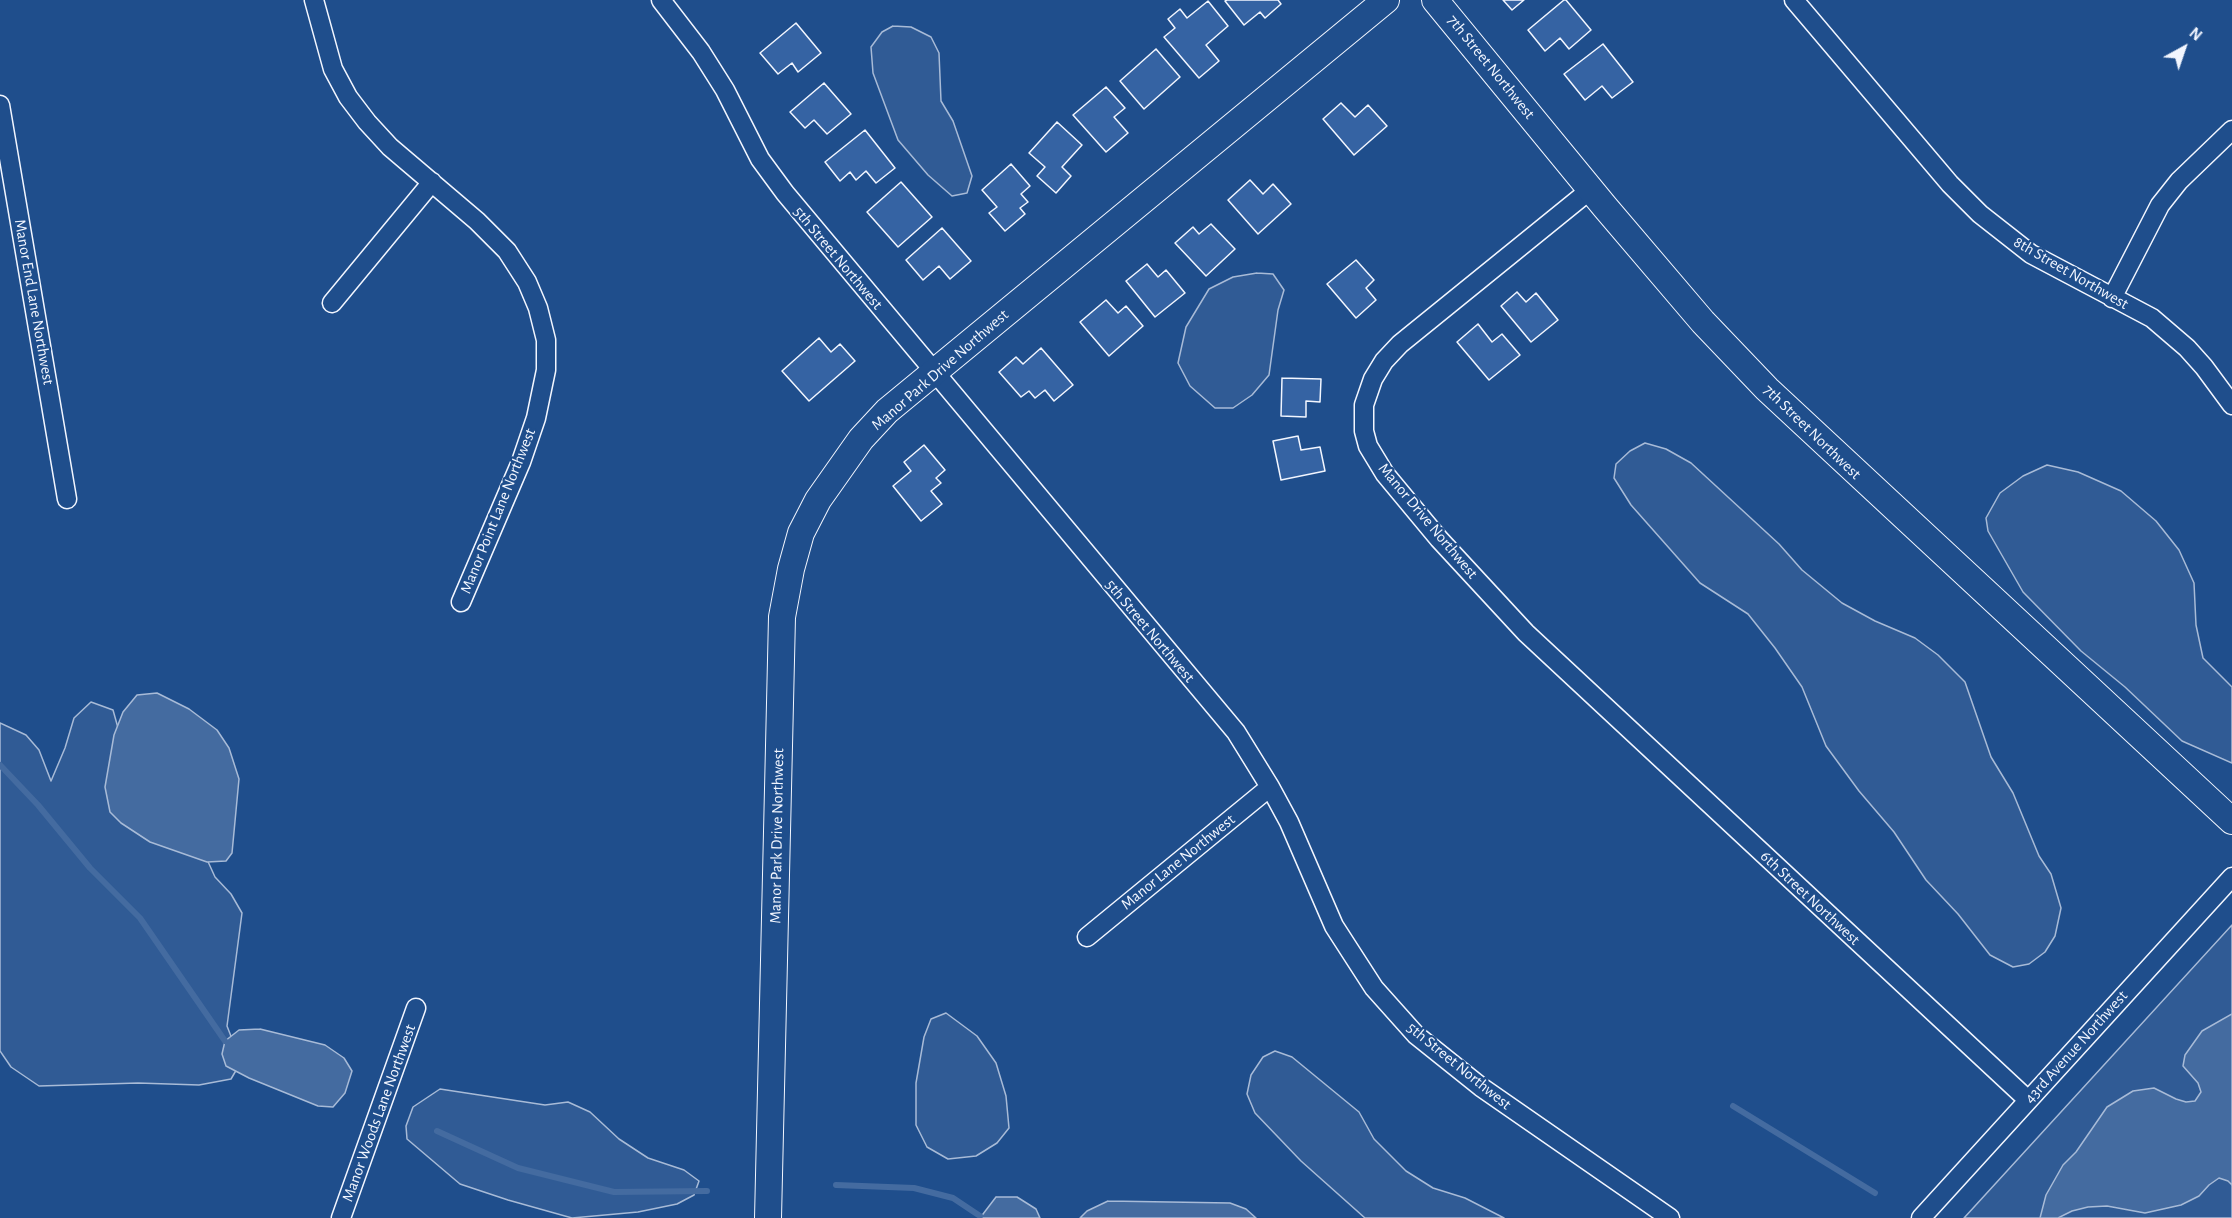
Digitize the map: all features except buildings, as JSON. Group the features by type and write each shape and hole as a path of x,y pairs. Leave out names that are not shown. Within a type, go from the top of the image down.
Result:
{"street":[{"name":"Manor Point Lane Northwest","path":"314,0 333,69 348,97 390,147 477,221 507,251 527,282 538,308 546,340 546,370 536,418 521,462 461,602"},
{"name":"5th Street Northwest","path":"661,0 701,52 725,90 760,159 784,193 1236,732 1289,822 1334,926 1374,988 1416,1035 1481,1087 1670,1218"},
{"name":"Manor Park Drive Northwest","path":"768,1218 783,617 791,569 801,533 818,500 839,468 861,439 887,411 1386,0"},
{"name":"7th Street Northwest","path":"1435,0 1590,190 1703,322 1767,389 2232,821"},
{"name":"8th Street Northwest","path":"1794,0 1950,184 1980,214 2031,254 2152,318 2204,367 2232,405"},
{"name":"Manor End Lane Northwest","path":"0,105 67,499"},
{"path":"2112,298 2160,205 2179,181 2232,130"},
{"path":"332,303 432,182"},
{"name":"Manor Drive Northwest","path":"1590,190 1400,344 1372,379 1364,405 1364,431 1368,446 1385,474 1439,539 1527,633 1592,696"},
{"name":"6th Street Northwest","path":"1592,696 2028,1100"},
{"name":"Manor Lane Northwest","path":"1087,937 1270,787"},
{"name":"43rd Avenue Northwest","path":"1921,1218 2232,877"},
{"name":"Manor Woods Lane Northwest","path":"341,1218 416,1008"}],"shaded area":[{"path":"893,26 911,27 931,37 939,53 941,101 953,121 972,176 967,193 952,196 928,175 898,140 873,73 871,47 882,32"},
{"path":"1257,273 1273,274 1284,290 1278,310 1269,375 1252,395 1233,408 1215,408 1190,386 1178,363 1186,327 1209,289 1233,277"},
{"path":"1645,443 1666,449 1691,463 1779,544 1802,570 1842,603 1875,621 1915,638 1938,655 1965,682 1991,757 2013,793 2039,856 2051,874 2061,908 2055,936 2045,952 2029,964 2013,967 1990,955 1958,914 1926,880 1894,832 1859,791 1826,746 1802,687 1748,614 1700,583 1631,505 1614,478 1616,464 1630,451"},
{"path":"2047,465 2078,472 2121,491 2156,521 2179,550 2194,583 2196,625 2203,658 2232,687 2232,763 2182,741 2125,687 2081,651 2023,592 1988,531 1986,518 2000,493 2023,476"},
{"path":"157,693 189,709 217,730 229,748 239,779 232,853 226,861 207,862 150,842 121,823 110,812 105,787 114,735 123,712 137,695"},
{"path":"91,702 113,710 120,735 205,855 215,877 231,894 242,913 227,1026 241,1062 231,1079 199,1085 138,1083 39,1086 11,1067 0,1051 0,723 26,735 39,750 51,781 65,748 74,718"},
{"path":"2232,925 2232,1218 1964,1218"},
{"path":"946,1013 977,1036 996,1063 1006,1096 1009,1128 997,1143 976,1156 948,1159 927,1147 916,1125 916,1083 924,1037 931,1019"},
{"path":"2232,1014 2232,1185 2219,1178 2199,1196 2181,1205 2145,1213 2107,1206 2088,1207 2058,1218 2040,1218 2046,1195 2063,1165 2076,1152 2107,1107 2133,1091 2154,1088 2176,1099 2186,1102 2195,1101 2201,1092 2198,1083 2183,1066 2185,1055 2202,1031"},
{"path":"260,1029 325,1045 344,1058 352,1071 345,1093 333,1107 318,1106 249,1078 226,1066 222,1054 225,1041 239,1030"},
{"path":"1275,1051 1292,1057 1359,1112 1374,1139 1406,1171 1433,1188 1465,1198 1504,1218 1365,1218 1301,1161 1255,1113 1247,1094 1251,1075 1263,1057"},
{"path":"440,1089 545,1105 568,1102 590,1112 619,1139 648,1158 684,1170 699,1181 694,1195 677,1204 638,1212 572,1218 460,1184 407,1139 406,1126 413,1107"},
{"path":"996,1197 1017,1197 1036,1209 1040,1218 980,1218"},
{"path":"1108,1201 1230,1203 1246,1209 1256,1218 1080,1218 1087,1211"}],"waterway":[{"path":"0,765 38,805 90,868 140,918 225,1041"},
{"path":"1733,1106 1875,1193"},
{"path":"437,1131 518,1168 614,1192 707,1191"},
{"path":"836,1185 914,1188 953,1198 980,1216"}]}
